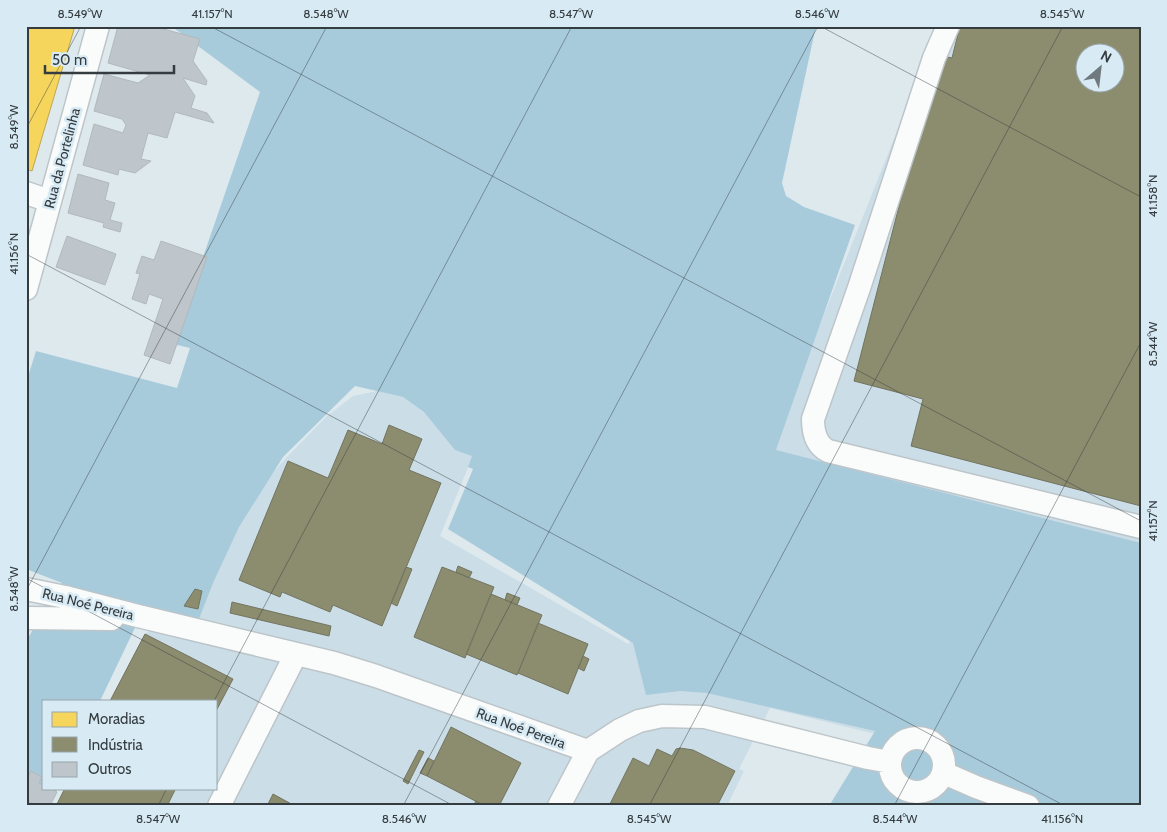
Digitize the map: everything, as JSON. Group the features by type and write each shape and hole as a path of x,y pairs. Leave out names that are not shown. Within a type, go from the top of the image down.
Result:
{"street":[{"name":"Rua da Portelinha","path":"26,289 98,26"},
{"path":"948,26 934,58 859,288 813,419 813,431 822,448 828,451 1141,527"},
{"path":"26,193 50,201"},
{"name":"Rua Noé Pereira","path":"26,589 334,663 588,751"},
{"name":"Rua Noé Pereira","path":"26,618 150,619"},
{"path":"219,806 296,654"},
{"path":"559,806 588,751 620,730 639,721 662,716 706,717 890,762"},
{"path":"923,738 931,741 939,747 943,755 944,773 940,781 933,788 916,792 908,790 900,786 894,779 890,762 892,753 905,740 923,738"},
{"path":"944,773 1028,806"}],"shaded area":[{"path":"171,26 816,26 782,183 786,196 804,207 855,225 776,450 1141,543 1141,806 829,806 875,731 707,693 680,691 646,695 633,643 448,529 473,469 468,467 472,456 455,450 424,412 403,397 355,386 283,457 239,527 213,583 197,624 144,609 100,700 42,700 42,790 57,790 42,806 26,806 26,641 62,583 26,569 26,383 36,351 177,388 190,348 173,344 260,92"},
{"path":"939,26 1141,26 1141,746 1125,806 1085,806 879,735 770,708 739,769 744,771 727,806 56,806 64,790 218,790 218,700 111,700 145,634 184,606 257,491 326,417 353,396 377,391 403,397 476,448 440,536 628,644 769,452"}],"building: Moradias":[{"path":"26,26 75,26 32,171 26,169"}],"building: Indústria":[{"path":"960,26 1141,26 1141,506 911,446 923,399 854,381 938,55 952,58"},
{"path":"389,425 422,439 409,470 441,483 382,626 333,605 330,612 282,592 280,597 239,580 288,461 328,478 348,430 382,444"},
{"path":"458,566 472,572 469,578 456,572"},
{"path":"406,567 412,569 397,606 391,603"},
{"path":"442,567 494,587 465,658 414,637"},
{"path":"195,589 202,591 198,609 184,606"},
{"path":"507,593 520,598 517,605 505,600"},
{"path":"491,594 542,615 517,675 466,654"},
{"path":"232,602 331,626 329,636 230,613"},
{"path":"538,623 588,644 568,694 518,673"},
{"path":"145,634 233,679 218,707 218,700 111,700"},
{"path":"583,656 589,659 584,671 578,668"},
{"path":"451,727 521,763 499,806 485,806 427,776"},
{"path":"657,749 672,756 676,749 693,750 735,771 717,806 609,806 633,758 649,766"},
{"path":"419,750 424,752 408,784 403,781"},
{"path":"428,758 434,761 427,776 420,773"},
{"path":"64,790 175,790 167,806 56,806"},
{"path":"273,794 295,806 267,806"},
{"path":"476,801 485,806 473,806"}],"building: Outros":[{"path":"118,26 163,26 160,28 200,39 193,61 207,81 206,85 183,78 195,96 191,108 207,113 214,123 175,112 167,138 148,133 141,159 151,161 135,173 119,169 118,175 83,165 94,124 123,133 126,125 122,119 94,111 104,74 138,83 150,75 108,63"},
{"path":"78,174 109,183 105,200 115,203 110,220 122,223 120,232 103,227 104,223 68,213"},
{"path":"67,236 116,254 105,285 56,267"},
{"path":"161,241 207,257 170,364 144,355 163,299 149,294 146,304 132,299 140,274 136,273 142,256 154,260"},
{"path":"31,771 42,777 39,783 42,784 42,790 54,790 57,792 50,806 38,806 26,800 26,780"}]}
